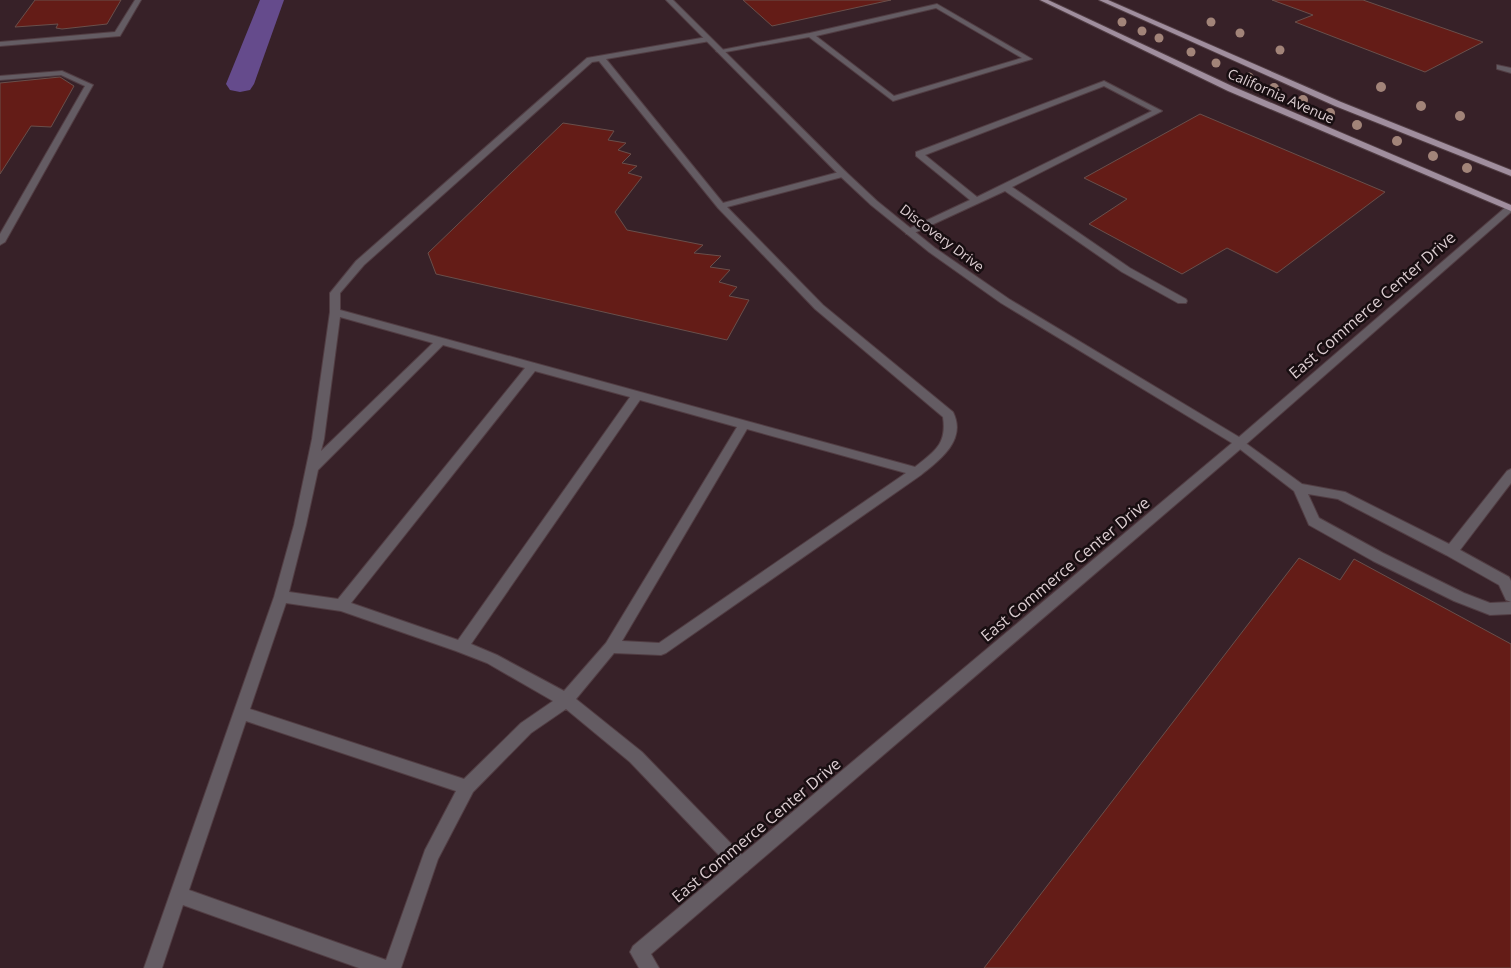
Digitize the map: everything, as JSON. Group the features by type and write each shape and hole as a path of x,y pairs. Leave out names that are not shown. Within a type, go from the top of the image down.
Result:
{"main road":[{"name":"California Avenue","path":"1043,0 1231,89 1511,208"},
{"name":"California Avenue","path":"1102,0 1320,97 1511,173"}],"street":[{"path":"0,44 117,34 138,0"},
{"name":"Discovery Drive","path":"669,0 843,174 932,250 1005,301 1240,443 1299,488"},
{"path":"720,50 810,35 937,6 1028,59 893,99 810,35"},
{"path":"153,968 281,597 300,526 312,468 335,312 335,292 360,263 590,60 707,39"},
{"path":"600,57 722,206 819,308 949,415 952,430 944,450 917,472 661,649 611,647"},
{"path":"1500,68 1511,71"},
{"path":"0,78 62,73 90,85 0,242"},
{"path":"909,232 1006,188 1158,111 1104,83 919,154 977,201"},
{"path":"722,206 843,174"},
{"path":"1006,188 1126,270 1182,301"},
{"name":"East Commerce Center Drive","path":"650,968 639,952 1240,443 1511,208"},
{"path":"335,312 917,472"},
{"path":"312,468 441,341"},
{"path":"341,605 533,366"},
{"path":"461,647 637,395"},
{"path":"392,968 431,856 467,787 526,728 566,700 611,647 744,424"},
{"path":"1451,551 1511,474"},
{"path":"1299,488 1342,495 1451,551 1504,581 1511,596"},
{"path":"1299,488 1314,521 1370,553 1458,597 1490,609 1511,608"},
{"path":"281,597 341,605 492,658 566,700 636,757 741,866"},
{"path":"241,713 467,787"},
{"path":"179,896 384,968"}],"building":[{"path":"35,0 121,0 107,24 62,29 56,28 58,24 15,27"},
{"path":"743,0 891,0 772,26"},
{"path":"1272,0 1363,0 1483,42 1425,72 1295,22 1313,15"},
{"path":"60,77 74,86 51,127 31,126 0,174 0,83"},
{"path":"1200,114 1385,192 1277,273 1227,248 1182,274 1089,224 1127,199 1084,178"},
{"path":"563,123 614,131 608,140 626,143 618,150 631,154 622,163 637,166 628,173 642,177 615,212 627,230 703,245 694,253 721,256 710,267 730,270 719,282 737,287 729,296 749,300 727,340 436,274 428,253"},
{"path":"1299,558 1340,580 1354,559 1511,644 1511,968 984,968"}],"waterway":[{"path":"240,84 272,0"}]}
